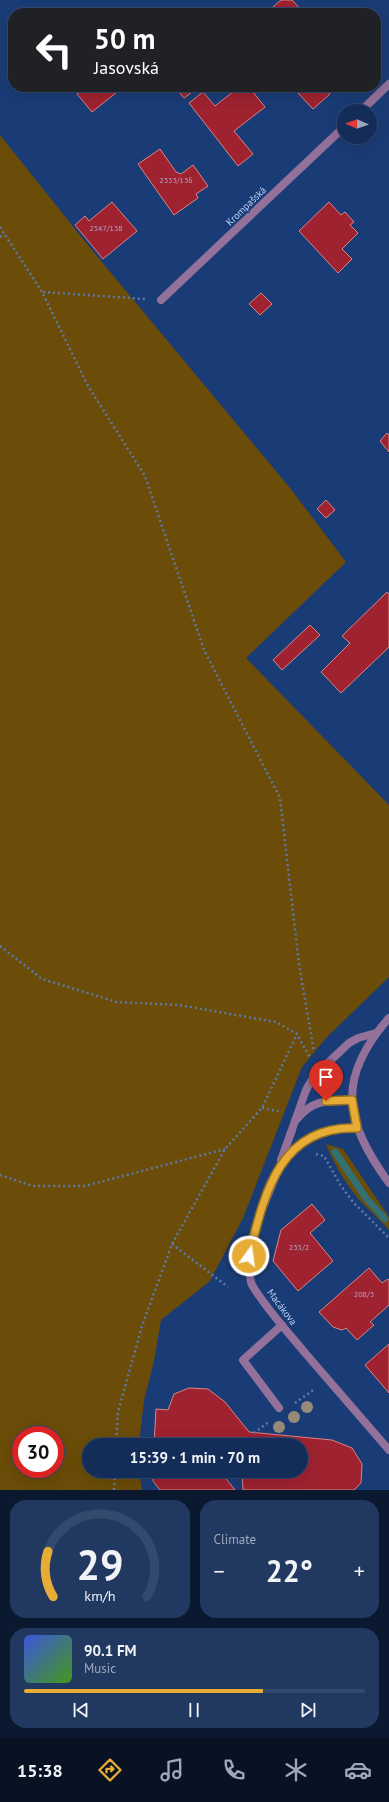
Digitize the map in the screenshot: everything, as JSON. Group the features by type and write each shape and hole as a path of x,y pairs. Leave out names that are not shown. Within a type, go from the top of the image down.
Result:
{"street":[{"path":"381,92 389,84"},
{"path":"368,104 381,92"},
{"name":"Krompašská","path":"162,300 337,134"},
{"path":"389,1018 366,1048 357,1068 352,1085 352,1100 357,1128 372,1159 389,1183"},
{"path":"278,1171 306,1090 318,1072 349,1043 376,1033"},
{"path":"290,1134 306,1108 313,1104 326,1101 352,1100"},
{"name":"Macákova","path":"357,1128 340,1128 314,1135 286,1158 278,1171 258,1221 249,1256 249,1270 251,1283 282,1325 389,1450"},
{"path":"278,1408 243,1360 282,1325"}],"path":[{"path":"0,227 42,292 88,386 145,476 204,650 280,798 299,964 318,1072"},
{"path":"0,237 4,233"},
{"path":"42,292 162,300"},
{"path":"0,946 42,979 80,992 117,1002 179,1004 276,1022 297,1034 318,1072"},
{"path":"116,1438 118,1412 142,1326 172,1244 225,1149 262,1108 297,1034"},
{"path":"262,1108 286,1113"},
{"path":"0,1175 33,1186 85,1186 225,1149"},
{"path":"315,1154 324,1156 341,1186 353,1202 389,1238"},
{"path":"172,1244 228,1287"},
{"path":"114,1490 115,1478"}],"shaded area":[{"path":"0,135 87,244 290,488 346,562 246,658 389,805 389,977 326,1038 302,1067 243,1218 210,1281 161,1320 154,1361 144,1400 140,1438 82,1438 82,1478 140,1478 142,1490 0,1490"},
{"path":"326,1144 343,1149 389,1217 389,1230 364,1205 347,1184 333,1160"}],"building":[{"path":"281,0 292,0 299,8 272,8"},
{"path":"80,92 117,92 92,112 77,94"},
{"path":"179,92 192,92 184,98"},
{"path":"203,92 215,106 233,92 253,92 265,107 234,131 253,154 238,166 189,103"},
{"path":"297,92 328,92 330,94 313,109"},
{"path":"160,149 176,172 181,174 193,165 208,186 196,194 198,198 174,215 138,164"},
{"path":"112,202 137,231 103,259 75,225 85,216 89,221"},
{"path":"329,202 341,215 345,212 354,222 350,225 358,233 342,249 352,259 338,273 299,231"},
{"path":"261,293 272,304 260,315 249,304"},
{"path":"387,433 389,435 389,452 380,441"},
{"path":"326,500 335,510 326,518 317,509"},
{"path":"387,592 389,594 389,647 341,693 321,672 350,643 342,636"},
{"path":"310,625 320,635 282,670 273,660"},
{"path":"312,1204 325,1220 310,1233 333,1261 298,1291 273,1261 281,1230"},
{"path":"369,1268 382,1283 388,1279 389,1280 389,1305 370,1322 374,1325 357,1340 346,1328 342,1330 333,1327 319,1312"},
{"path":"389,1344 389,1393 365,1365"},
{"path":"189,1388 208,1389 225,1402 249,1432 332,1440 352,1448 362,1464 361,1483 354,1490 243,1490 242,1478 308,1478 308,1438 154,1438 156,1409 168,1410 174,1394"},
{"path":"153,1478 226,1478 235,1490 160,1490 153,1481"}],"waterway":[{"path":"335,1152 366,1198 385,1219"}],"route":[{"path":"249,1256 258,1221 278,1171 286,1158 300,1145 316,1134 340,1128 357,1128 353,1113 352,1100 326,1101"}]}
